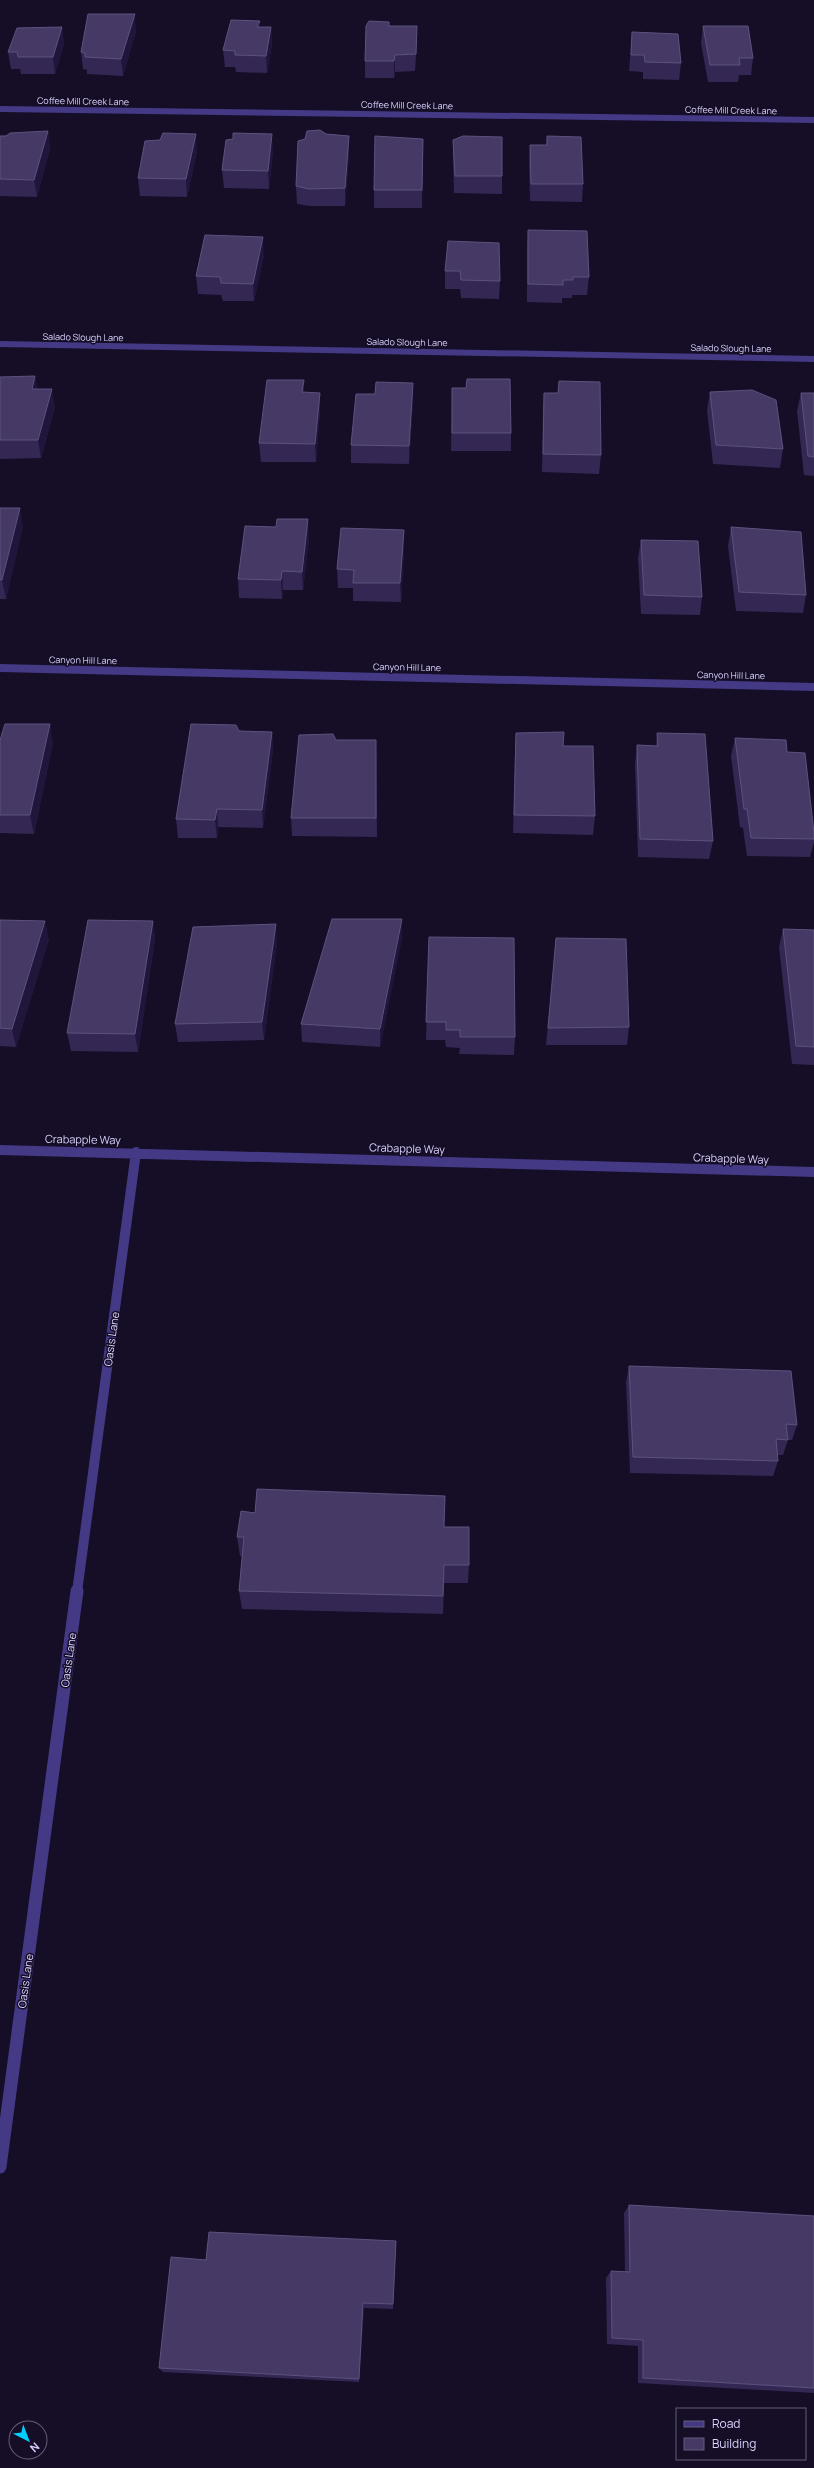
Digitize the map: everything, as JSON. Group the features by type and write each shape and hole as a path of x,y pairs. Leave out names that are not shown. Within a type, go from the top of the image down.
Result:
{"street":[{"name":"Coffee Mill Creek Lane","path":"0,109 814,120"},
{"name":"Salado Slough Lane","path":"0,344 814,358"},
{"name":"Canyon Hill Lane","path":"0,668 814,686"},
{"name":"Crabapple Way","path":"0,1150 136,1152 814,1172"},
{"name":"Oasis Lane","path":"0,2168 136,1152"}],"building":[{"path":"88,14 135,14 121,59 85,57 85,53 81,52"},
{"path":"231,20 260,21 257,27 271,27 266,56 235,55 235,51 223,50"},
{"path":"369,21 389,22 389,26 417,26 416,54 395,55 394,61 365,61 366,26"},
{"path":"703,26 748,26 753,58 739,58 740,65 710,65"},
{"path":"62,27 53,57 18,57 17,52 8,52 17,28"},
{"path":"632,32 678,34 681,63 645,62 644,55 631,55"},
{"path":"320,130 326,134 349,136 345,188 309,189 296,186 298,141 305,139 307,131"},
{"path":"48,131 34,180 0,179 0,136 6,136 10,133"},
{"path":"163,133 196,134 186,179 138,178 145,141 160,140"},
{"path":"233,133 272,134 268,171 222,170 226,140 233,139"},
{"path":"375,136 423,139 422,190 374,190"},
{"path":"463,136 502,137 502,176 455,176 453,140"},
{"path":"547,136 581,137 583,184 531,184 530,145 547,145"},
{"path":"528,230 587,231 589,277 573,277 573,280 563,280 563,285 528,284"},
{"path":"205,235 263,237 253,284 221,283 220,277 196,276"},
{"path":"448,241 499,243 500,281 461,280 460,271 445,271"},
{"path":"35,376 32,389 52,389 38,440 0,440 0,377"},
{"path":"467,379 510,379 511,433 452,433 452,388 466,388"},
{"path":"267,380 304,380 302,392 320,393 315,444 259,443"},
{"path":"559,381 600,382 601,455 543,454 544,393 558,393"},
{"path":"376,382 413,383 409,446 351,445 356,394 375,394"},
{"path":"752,390 776,400 783,449 716,445 710,392"},
{"path":"801,393 814,393 814,457 808,456"},
{"path":"0,508 20,508 2,580 0,580"},
{"path":"277,519 308,519 302,572 282,571 281,580 238,579 245,526 276,527"},
{"path":"731,527 801,532 806,595 739,592"},
{"path":"341,528 404,530 400,583 353,583 354,570 337,569"},
{"path":"641,540 698,541 702,597 644,595"},
{"path":"5,724 50,724 30,815 0,815 0,740"},
{"path":"191,724 236,725 239,731 272,732 262,810 217,809 215,820 176,819"},
{"path":"564,732 563,746 593,746 595,816 514,815 516,733"},
{"path":"657,733 705,734 713,841 640,839 637,745 658,746"},
{"path":"333,734 336,740 376,740 376,818 291,818 299,735"},
{"path":"735,738 786,740 787,752 805,753 814,839 751,838 747,809 744,809"},
{"path":"332,919 402,919 380,1029 301,1024"},
{"path":"0,920 45,921 12,1029 0,1028"},
{"path":"88,920 153,921 135,1034 67,1033"},
{"path":"276,924 262,1022 175,1024 193,927"},
{"path":"783,929 814,930 814,1047 796,1046"},
{"path":"429,937 514,938 515,1037 460,1037 460,1030 446,1030 446,1022 426,1022"},
{"path":"556,938 626,939 629,1027 548,1028"},
{"path":"629,1366 791,1371 797,1425 786,1424 788,1440 776,1439 778,1461 633,1457"},
{"path":"257,1489 445,1496 444,1527 469,1527 469,1565 444,1565 443,1596 239,1591 244,1537 237,1537 241,1511 255,1513"},
{"path":"629,2205 814,2216 814,2388 643,2378 643,2340 612,2338 611,2271 630,2272"},
{"path":"209,2232 396,2241 393,2304 363,2303 359,2379 159,2368 171,2257 206,2260"}]}
